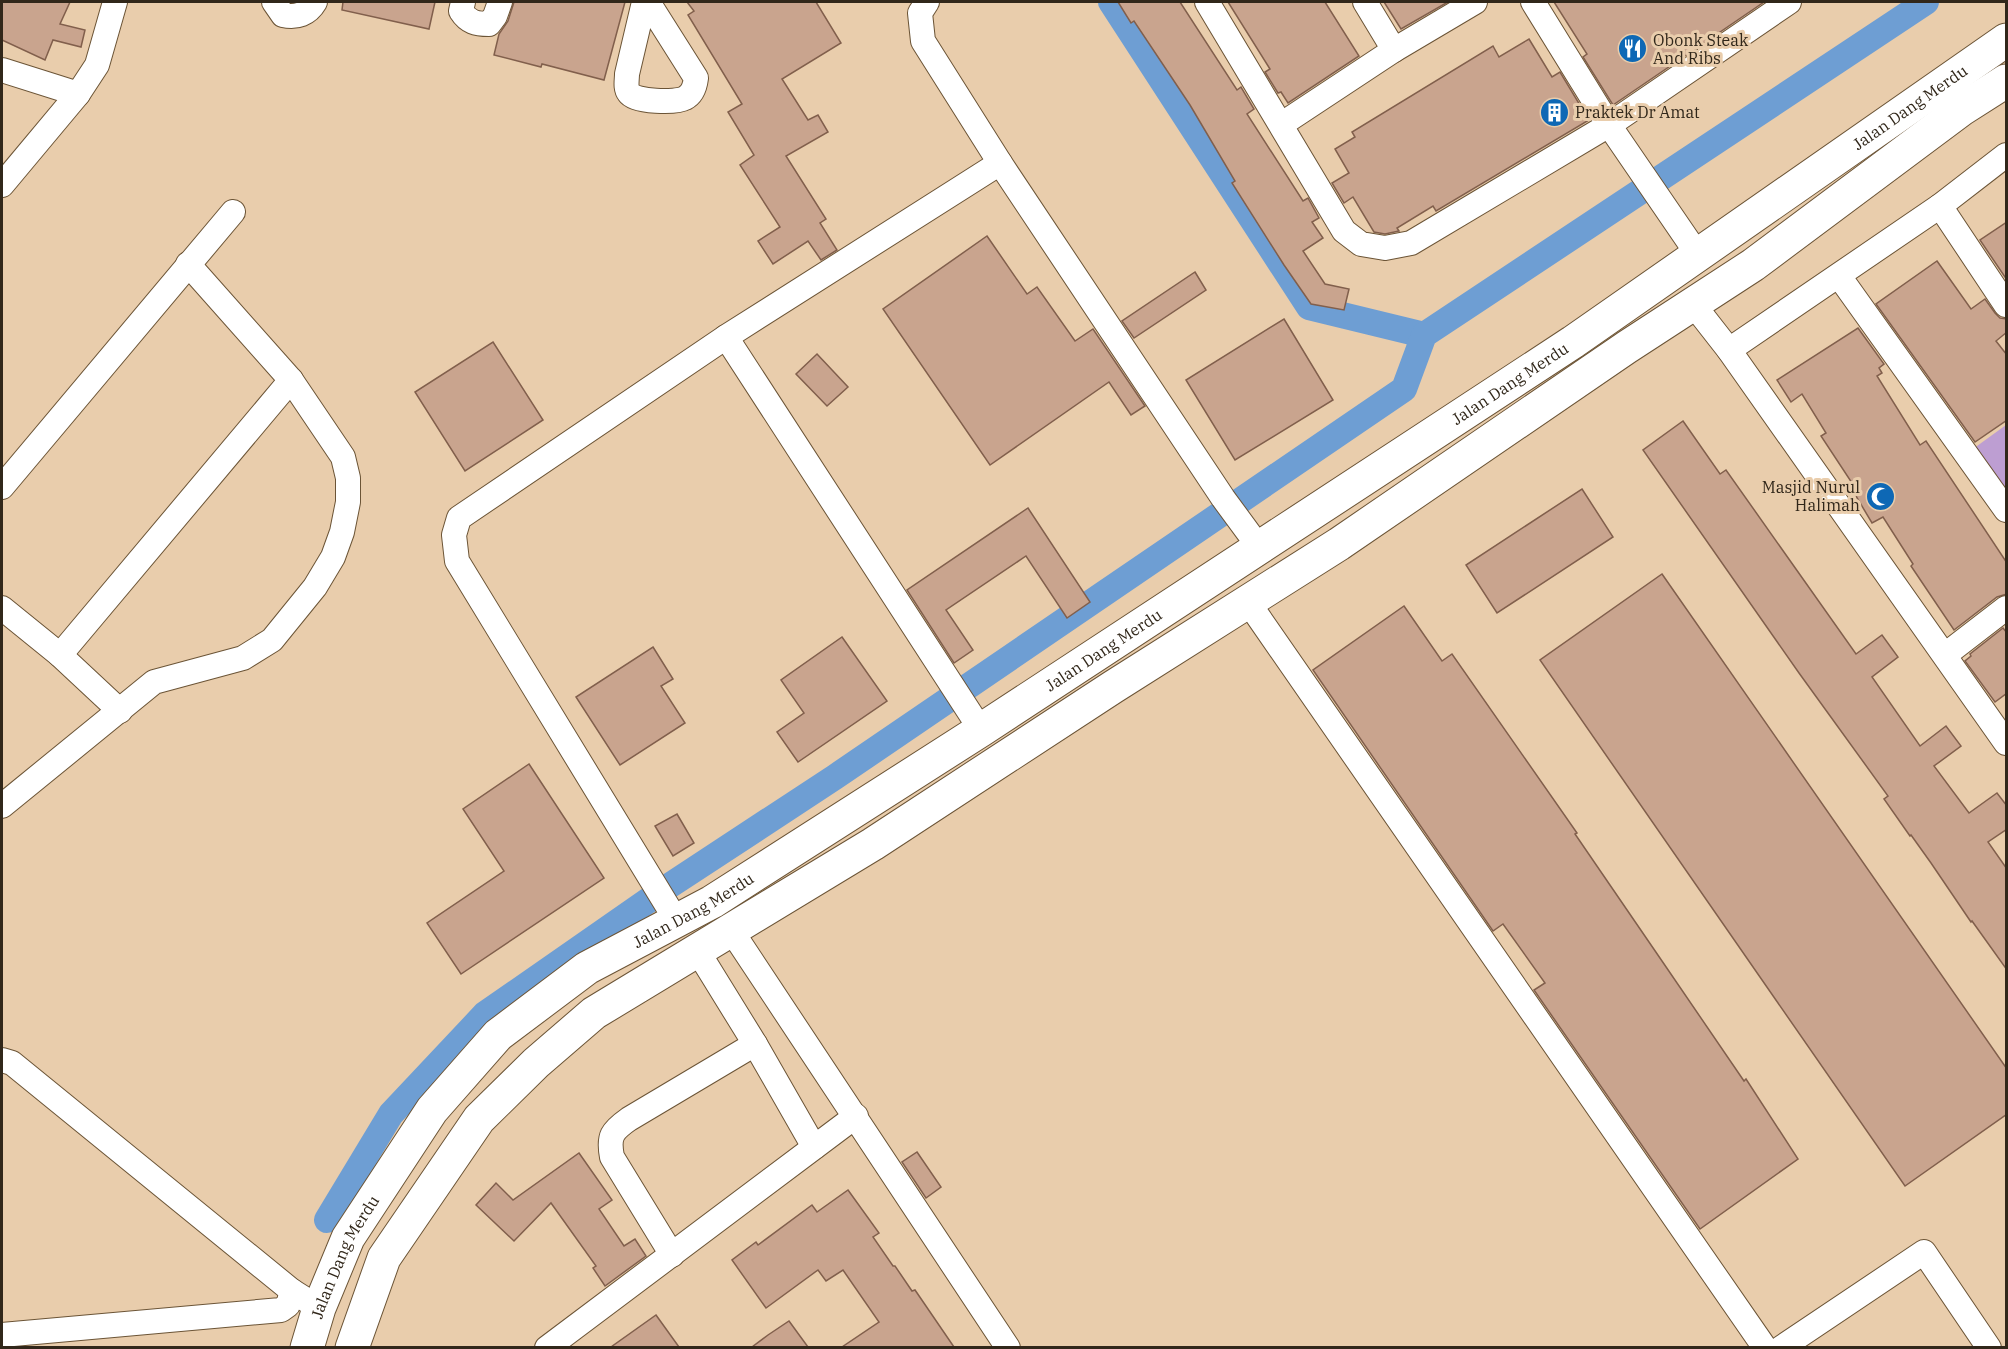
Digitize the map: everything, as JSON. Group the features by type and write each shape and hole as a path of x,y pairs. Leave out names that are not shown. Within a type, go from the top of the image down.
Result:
{"main road":[{"name":"Jalan Dang Merdu","path":"307,1347 306,1300 432,1110 498,1035 587,968 671,910 712,902 981,730 1563,348 2007,40"},
{"path":"1973,63 1992,70 1994,82 1998,86"},
{"name":"Jalan Dang Merdu","path":"352,1347 384,1258 480,1119 536,1063 594,1013 873,844 1063,719 1339,544 1753,265 1962,109 1998,86"},
{"path":"1044,688 1063,719"}],"street":[{"path":"2,185 78,94 97,65 115,2"},
{"path":"274,2 283,15 293,17 303,14 315,2"},
{"path":"463,2 461,11 467,20 478,24 489,24 500,2"},
{"path":"927,2 920,13 924,41 1000,163 1222,498 1258,547"},
{"path":"1207,2 1344,231 1361,244 1385,248 1411,243 1609,125 1789,2"},
{"path":"1365,2 1394,50"},
{"path":"1282,124 1394,50 1474,2"},
{"path":"1533,2 1609,125 1698,255"},
{"path":"2,70 78,94"},
{"path":"1729,350 1940,206 2007,155"},
{"path":"671,910 458,561 454,535 459,518 726,337 1000,163"},
{"path":"1940,206 2007,305"},
{"path":"2,487 233,212"},
{"path":"2,806 120,711 145,688 161,679 243,658 272,640 315,587 333,557 342,532 348,502 348,478 343,457 291,380 188,264"},
{"path":"1839,276 2007,510"},
{"path":"1693,304 1729,350 2007,743"},
{"path":"726,337 981,730"},
{"path":"60,656 291,380"},
{"path":"1248,602 1765,1347"},
{"path":"2,608 60,656 120,711"},
{"path":"1945,655 2007,608"},
{"path":"731,930 1008,1347"},
{"path":"697,950 755,1044 814,1147"},
{"path":"672,1255 612,1157 609,1141 615,1128 755,1044"},
{"path":"5,1056 306,1300"},
{"path":"547,1347 856,1116"},
{"path":"1781,1347 1924,1252 1989,1347"},
{"path":"2,1335 281,1310 288,1305 306,1300"}],"shaded area":[{"path":"2006,425 2006,510 1966,454"}],"building":[{"path":"2,2 70,2 60,24 85,30 81,47 53,40 45,60 2,40"},
{"path":"343,2 435,2 429,29 342,10"},
{"path":"514,2 625,2 604,80 542,64 541,67 494,55 499,34 508,21"},
{"path":"687,2 816,2 841,43 782,79 808,120 818,115 828,132 786,156 826,219 820,223 837,250 821,260 808,241 773,264 758,241 780,227 740,165 754,155 728,112 742,104 688,15 694,11"},
{"path":"1118,2 1180,2 1237,90 1241,87 1254,109 1247,114 1303,201 1308,198 1319,218 1312,222 1323,238 1303,251 1325,284 1349,289 1344,310 1311,304 1232,183 1235,181 1190,105 1134,21 1131,23"},
{"path":"1228,2 1325,2 1359,56 1288,103 1281,92 1278,93 1265,72 1270,69"},
{"path":"1384,2 1448,2 1401,29"},
{"path":"1554,2 1764,2 1613,105 1583,57 1587,54"},
{"path":"1529,39 1552,77 1560,72 1589,120 1436,211 1433,206 1397,228 1399,231 1385,234 1374,232 1353,197 1344,203 1332,183 1349,173 1335,149 1355,137 1352,132 1493,46 1499,57"},
{"path":"2007,222 2007,280 1980,240"},
{"path":"987,236 1027,294 1037,287 1075,341 1093,329 1145,406 1131,415 1109,382 990,465 883,309"},
{"path":"1937,261 1971,309 1985,299 2000,318 2007,319 2007,332 1996,341 2007,355 2007,420 1975,442 1876,304"},
{"path":"1195,272 1206,290 1134,338 1122,321"},
{"path":"1284,319 1333,400 1235,460 1186,380"},
{"path":"1858,328 1884,364 1879,368 1882,373 1877,376 1920,445 1926,441 2007,563 2007,594 1997,597 1954,630 1911,566 1913,564 1883,517 1872,523 1853,491 1856,489 1821,436 1826,433 1802,394 1791,402 1777,380"},
{"path":"493,342 543,420 465,471 415,392"},
{"path":"817,354 848,387 827,406 796,374"},
{"path":"1683,421 1720,474 1726,470 1856,654 1882,635 1898,657 1872,677 1920,746 1946,726 1961,746 1934,766 1969,813 1997,793 2007,806 2007,829 1988,842 2007,869 2007,970 1884,799 1888,796 1643,450"},
{"path":"1582,489 1613,537 1497,613 1466,565"},
{"path":"1028,508 1090,602 1067,618 1026,556 946,610 973,650 954,663 907,590"},
{"path":"1662,574 2007,1069 2007,1114 1905,1186 1540,660"},
{"path":"1404,606 1442,661 1452,654 1577,833 1575,834 1744,1081 1746,1079 1798,1159 1700,1229 1534,990 1545,983 1503,924 1493,931 1313,670"},
{"path":"2003,628 2007,633 2007,693 1995,702 1965,661 1971,656 1970,654"},
{"path":"842,637 887,701 798,762 777,732 804,713 781,680"},
{"path":"653,647 673,679 661,686 685,723 620,765 576,697"},
{"path":"529,764 604,878 461,974 427,923 504,871 463,809"},
{"path":"677,814 694,843 673,856 655,826"},
{"path":"917,1152 941,1187 926,1198 902,1162"},
{"path":"579,1153 612,1200 599,1209 624,1246 635,1239 646,1256 605,1286 593,1268 596,1266 551,1203 514,1241 476,1205 496,1183 513,1200"},
{"path":"848,1190 879,1233 873,1237 912,1291 915,1290 954,1347 842,1347 879,1322 843,1270 826,1281 818,1270 766,1308 732,1260 756,1242 758,1245 812,1205 817,1212"},
{"path":"656,1315 679,1347 611,1347"},
{"path":"789,1321 808,1347 752,1347 768,1335"}],"waterway":[{"path":"1111,2 1309,307 1424,335"},
{"path":"327,1220 391,1114 485,1014 669,886 835,777 1404,389 1424,335 1926,2"}],"place":[{"name":"Obonk Steak And Ribs","path":"1632,49"},
{"name":"Praktek Dr Amat","path":"1554,112"},
{"name":"Masjid Nurul Halimah","path":"1881,496"}]}
